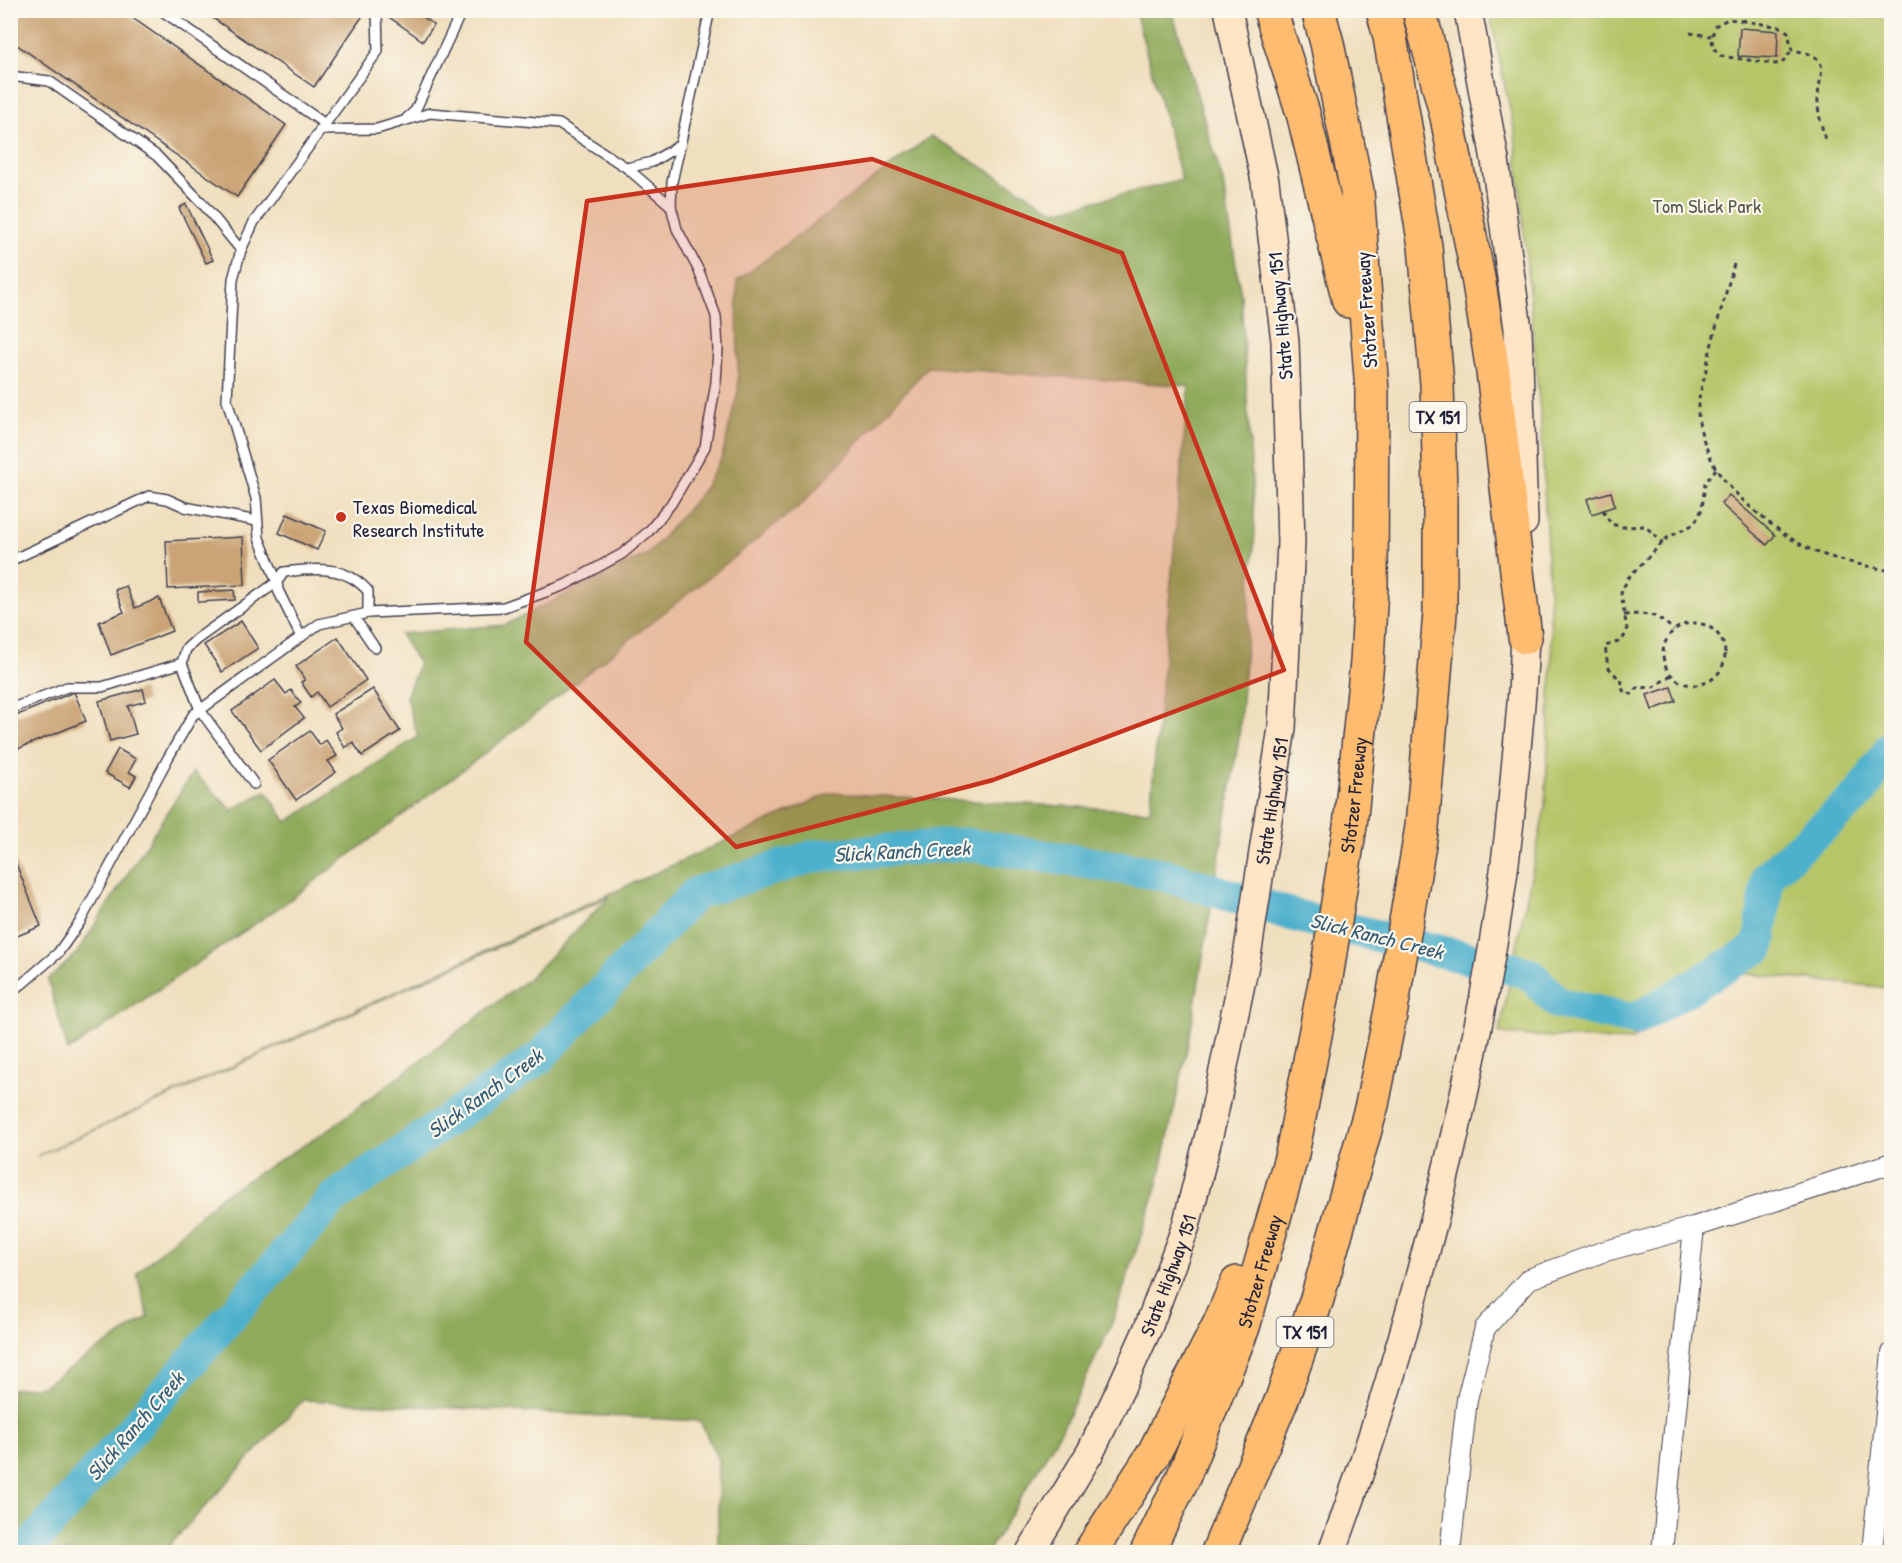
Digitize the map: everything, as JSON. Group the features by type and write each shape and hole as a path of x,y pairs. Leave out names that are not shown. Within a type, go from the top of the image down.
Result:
{"highway":[{"path":"1270,10 1303,113 1372,391"},
{"name":"Stotzer Freeway","path":"1147,1552 1183,1478 1243,1327 1292,1154 1326,978 1350,826 1368,662 1371,586 1372,391 1357,191 1327,43 1318,10"},
{"name":"TX 151","path":"1218,1552 1282,1399 1313,1310 1372,1105 1391,1010 1422,827 1440,613 1437,384 1425,246 1394,60 1383,10"},
{"path":"1419,10 1447,117 1479,283 1493,372 1525,637"},
{"path":"1090,1552 1153,1455 1219,1325 1292,1154"}],"main road":[{"name":"State Highway 151","path":"1030,1552 1090,1450 1148,1328 1186,1226 1213,1119 1248,950 1282,728 1292,542 1285,341 1265,181 1228,10"},
{"path":"1332,1552 1396,1361 1429,1245 1467,1084 1493,955 1509,836 1525,658 1524,503 1518,329 1496,160 1468,10"}],"street":[{"path":"1450,1552 1467,1399 1485,1328 1528,1279 1602,1252 1694,1227 1892,1162"},
{"path":"1662,1552 1694,1227"},
{"path":"1872,1552 1892,1353"}],"lane":[{"path":"161,10 323,127 377,129 430,113 559,124 627,168 671,206"},
{"path":"301,637 278,590 277,582 259,538 256,498 226,400 233,279 241,250 254,222 378,51 377,10"},
{"path":"400,123 416,111 462,10"},
{"path":"10,992 58,953 80,922 193,715 319,624 368,613 504,607 565,585 622,554 649,531 671,504 705,447 716,382 718,349 716,316 699,271 677,229 671,206 672,182 710,10"},
{"path":"10,76 49,81 157,156 202,202 241,250"},
{"path":"627,168 652,162 680,145"},
{"path":"10,561 149,496 167,499 185,507 258,521"},
{"path":"254,784 200,710 182,663 186,649 277,582 284,572 314,568 343,573 358,579 368,591 368,613"},
{"path":"354,616 375,648"},
{"path":"10,709 67,687 102,687 182,663"}],"path":[{"path":"1744,21 1745,10"},
{"path":"1728,19 1782,27 1788,32 1792,50 1782,63 1775,64 1721,56 1712,45 1711,36 1715,26 1728,19"},
{"path":"1690,33 1711,36"},
{"path":"1792,50 1810,52 1821,66 1823,75 1818,105 1825,141"},
{"path":"1734,264 1710,346 1698,406 1699,424 1705,445 1716,469 1760,515 1788,538 1815,552 1859,565 1892,571"},
{"path":"1671,675 1654,687 1637,688 1632,693 1625,693 1621,687 1622,682 1608,667 1605,645 1618,642 1624,637 1627,623 1621,593 1628,578 1667,538 1694,524 1702,509 1705,483 1716,469"},
{"path":"1603,510 1611,524 1645,526 1663,543"},
{"path":"1624,615 1645,613 1659,617 1674,630"},
{"path":"1688,624 1707,626 1721,639 1724,658 1721,669 1714,677 1705,683 1695,685 1685,684 1671,675 1664,662 1663,651 1665,642 1674,630 1688,624"}],"highlighted area":[{"path":"872,159 1122,253 1284,670 993,780 736,847 526,642 587,201"}],"green space":[{"path":"1135,11 1172,11 1223,182 1241,296 1255,532 1239,738 1190,1035 1158,1184 1112,1323 1061,1431 988,1552 718,1552 718,1460 700,1421 303,1400 163,1552 11,1552 11,1389 43,1386 148,1317 137,1273 221,1196 324,1133 528,979 610,896 37,1156 830,793 1150,811 1189,386 928,367 803,503 492,748 287,902 68,1051 48,980 77,953 193,772 232,810 266,791 287,822 418,737 406,697 419,664 400,634 505,625 649,553 701,493 722,457 738,391 737,281 931,136 1055,211 1182,180"},
{"name":"Tom Slick Park","path":"1489,11 1891,11 1891,988 1738,973 1630,1041 1499,1034 1545,808 1552,656 1541,423 1515,132"}],"building":[{"path":"10,10 121,10 286,125 237,197 10,40"},
{"path":"201,10 353,10 362,17 314,87"},
{"path":"393,10 413,10 434,25 423,41 389,17"},
{"path":"1740,28 1778,31 1777,58 1738,56"},
{"path":"186,204 213,260 206,263 179,208"},
{"path":"1611,492 1615,506 1592,514 1587,499"},
{"path":"1729,495 1775,535 1767,545 1721,504"},
{"path":"287,514 326,531 317,550 279,533"},
{"path":"243,537 245,585 168,589 166,541"},
{"path":"126,586 135,608 159,598 172,631 111,655 99,622 124,612 115,590"},
{"path":"234,590 235,600 198,602 198,592"},
{"path":"241,621 258,648 222,672 204,645"},
{"path":"338,637 366,680 327,707 317,692 311,697 301,682 305,680 296,666"},
{"path":"275,680 286,694 291,690 301,703 295,707 304,718 261,750 232,711"},
{"path":"1671,687 1676,701 1652,710 1647,695"},
{"path":"143,689 146,701 128,706 136,734 110,741 99,701"},
{"path":"373,689 400,731 362,756 353,742 345,748 336,732 342,728 333,714"},
{"path":"74,692 86,721 10,752 10,718"},
{"path":"310,731 320,745 326,740 337,756 328,761 336,772 296,800 268,760"},
{"path":"118,749 136,759 129,772 136,776 130,787 105,773"},
{"path":"10,849 41,926 10,939"}],"waterway":[{"name":"Slick Ranch Creek","path":"25,1552 334,1198 539,1058 696,893 814,856 964,844 1162,874 1296,916 1529,973 1558,1003 1635,1020 1759,947 1768,875 1859,795 1892,746"}],"place":[{"name":"Texas Biomedical Research Institute","path":"341,517"}]}
